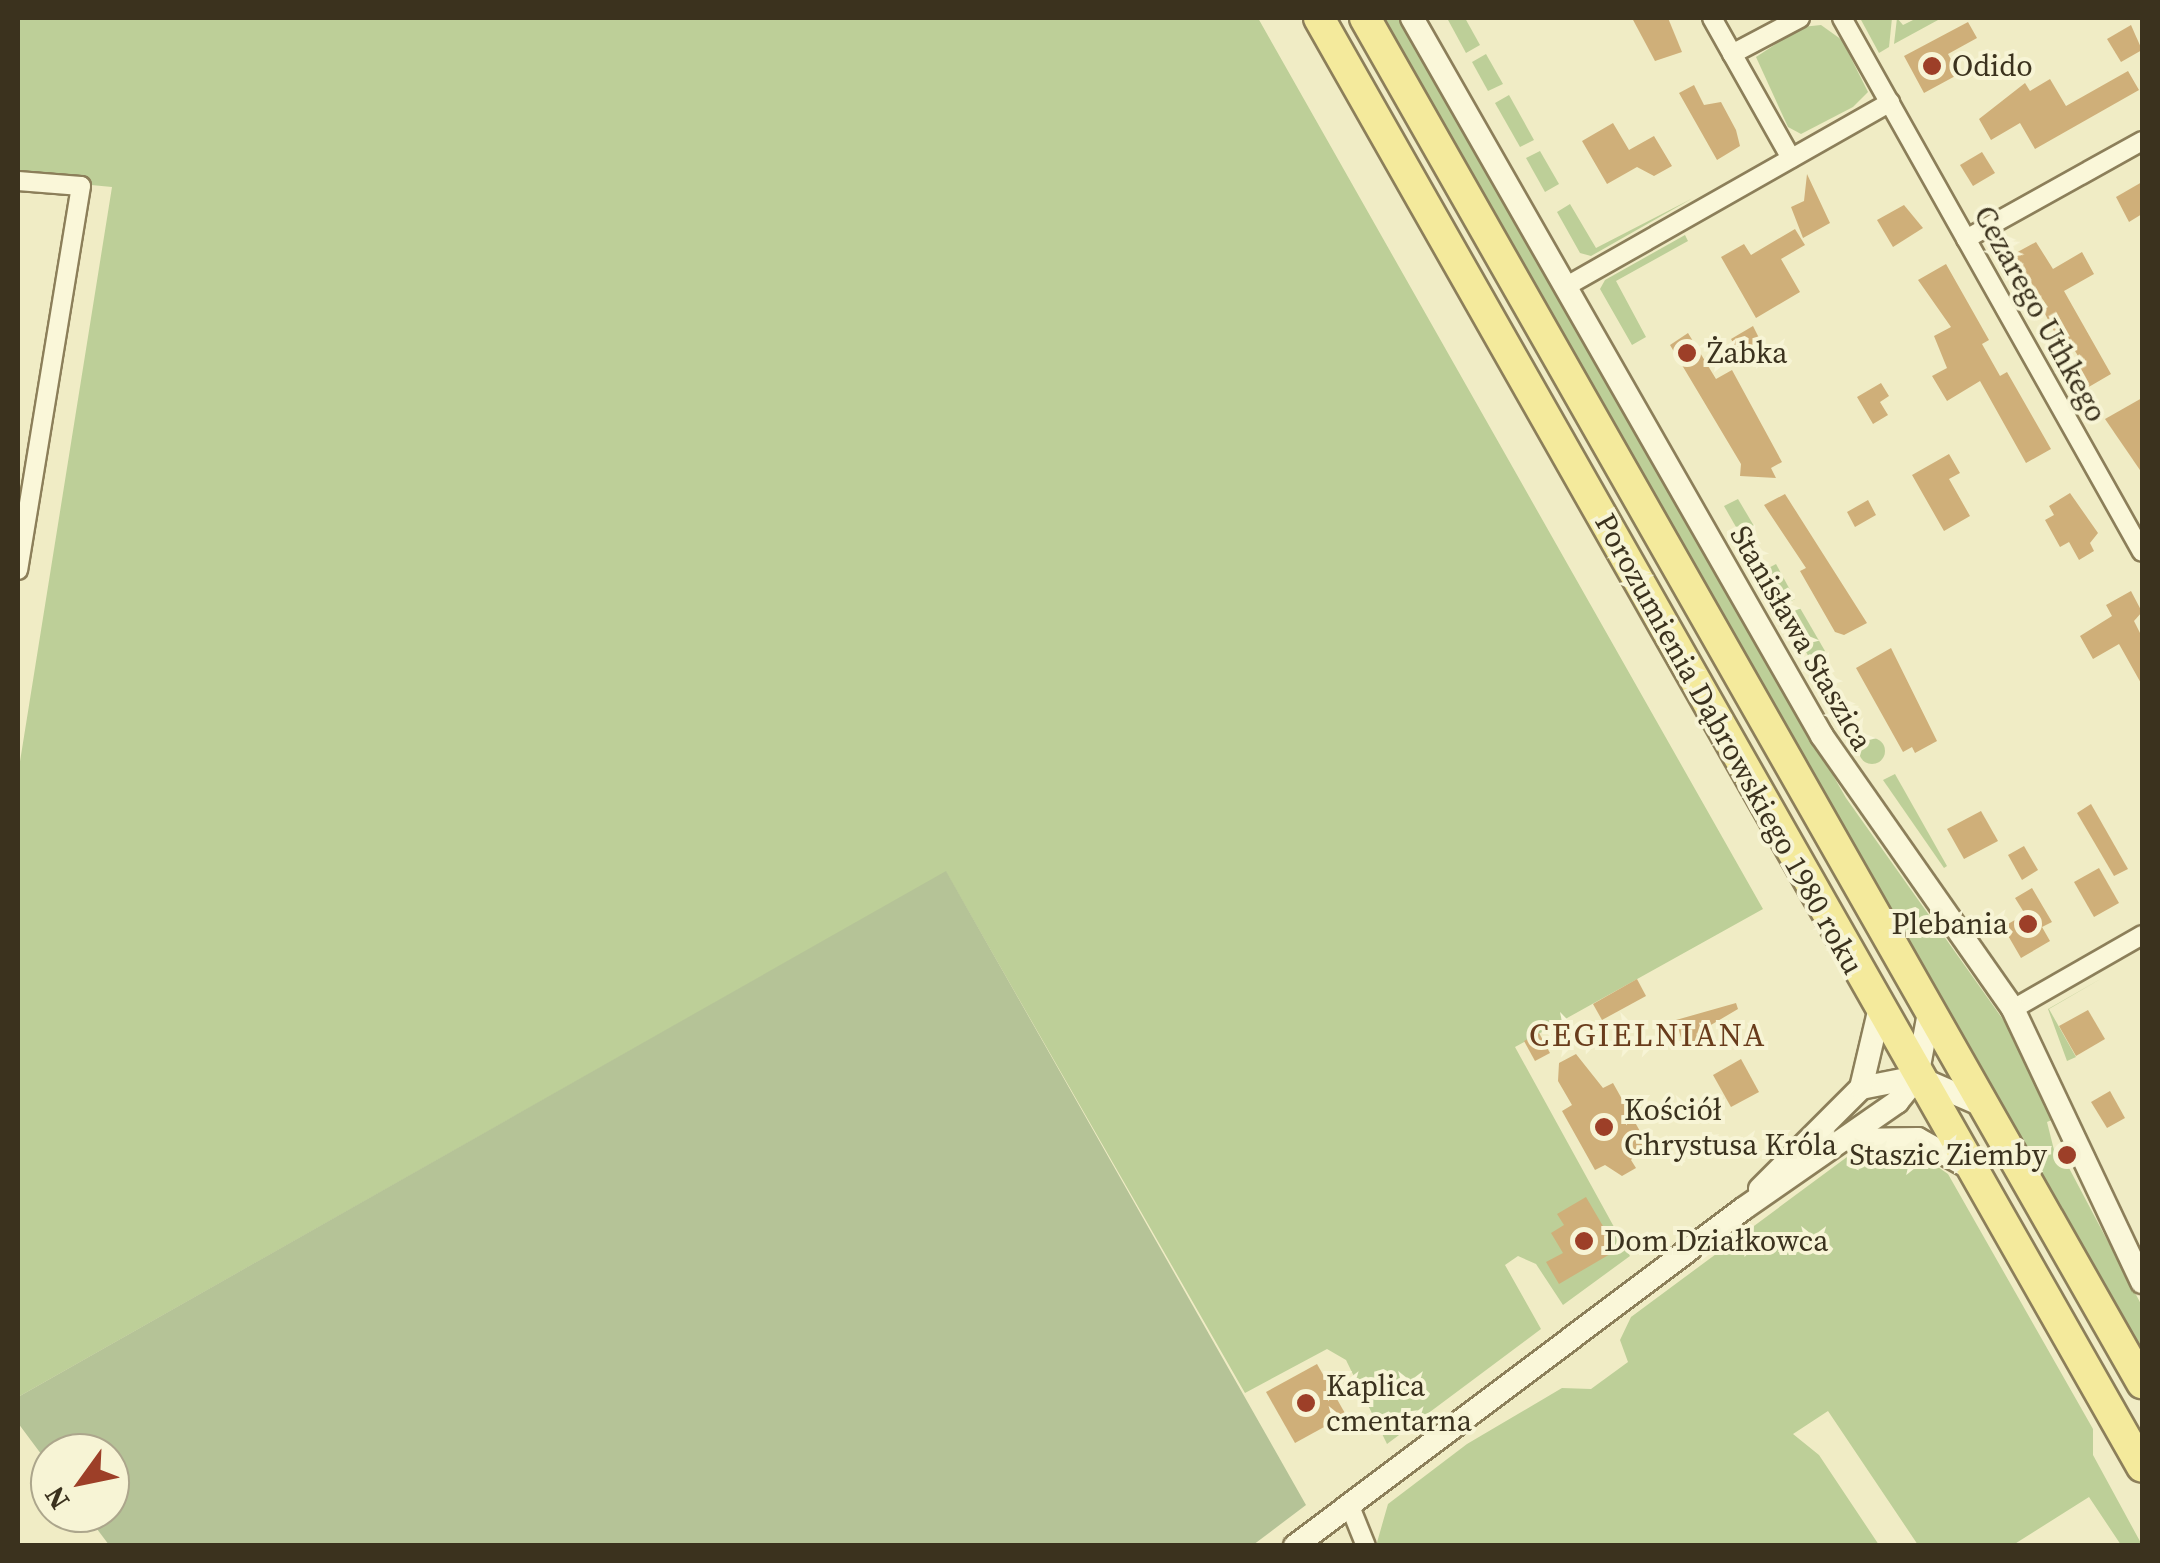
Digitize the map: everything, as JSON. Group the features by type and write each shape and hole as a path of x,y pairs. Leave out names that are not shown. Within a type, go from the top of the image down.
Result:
{"main road":[{"name":"Porozumienia Dąbrowskiego 1980 roku","path":"1319,18 1879,1012 2142,1467"},
{"name":"Porozumienia Dąbrowskiego 1980 roku","path":"1365,18 2142,1384"}],"street":[{"name":"Stanisława Staszica","path":"1412,18 1843,770 2013,1009 2142,1282"},
{"path":"1712,18 1791,158"},
{"path":"1732,54 1800,18"},
{"name":"Cezarego Uthkego","path":"1842,18 2140,542"},
{"path":"1565,287 1890,102"},
{"path":"1966,239 2142,140"},
{"path":"18,182 80,186 18,570"},
{"path":"2013,1009 2142,935"},
{"path":"1743,1208 1861,1088 1879,1012"},
{"path":"1295,1546 1743,1208 1849,1140 1917,1077 1929,1014"},
{"path":"1861,1088 1917,1077 1985,1107"},
{"path":"1849,1140 1918,1139 1972,1170"},
{"path":"1349,1504 1366,1546"}],"green space":[{"path":"18,18 1258,18 1763,909 1515,1047 1630,1256 1563,1305 1536,1264 1518,1256 1505,1265 1541,1329 1387,1444 1346,1360 1327,1349 1245,1393 946,872 18,1397 18,774 112,187 18,178"},
{"path":"1381,18 1400,18 1846,798 2014,1035 2054,1119 2047,1122 2055,1154 2069,1168 2142,1306 2142,1359"},
{"path":"1447,18 1465,18 1480,45 1466,53"},
{"path":"1860,18 1892,18 1889,47 1879,53"},
{"path":"1897,18 1903,25 1917,18 1938,20 1894,44"},
{"path":"1821,25 1842,40 1868,92 1853,107 1801,134 1788,127 1756,57 1802,27"},
{"path":"1486,54 1503,84 1488,91 1472,62"},
{"path":"1509,95 1534,140 1520,147 1495,103"},
{"path":"1540,151 1559,184 1545,192 1526,158"},
{"path":"1693,198 1591,256 1580,253 1557,212 1570,204 1596,248"},
{"path":"1685,235 1688,241 1616,281 1646,337 1632,345 1600,289 1605,280"},
{"path":"1738,499 1754,526 1740,534 1724,506"},
{"path":"1776,564 1795,599 1780,607 1761,572"},
{"path":"1800,608 1825,651 1810,659 1786,616"},
{"path":"1872,738 1881,742 1885,751 1881,760 1872,764 1863,760 1859,751 1863,742"},
{"path":"1895,774 1947,866 1944,868 1883,780"},
{"path":"946,871 1306,1505 1253,1545 109,1545 100,1533 130,1533 130,1433 30,1433 30,1439 18,1423 18,1397"},
{"path":"2104,977 2049,1009 2076,1057 2067,1061 2048,1009"},
{"path":"1905,1144 1948,1174 2093,1429 2093,1455 2142,1545 2121,1545 2089,1497 2013,1545 1918,1545 1828,1411 1793,1434 1819,1455 1879,1545 1376,1546 1388,1504 1467,1444 1562,1388 1591,1389 1628,1362 1620,1340 1631,1317 1847,1157"}],"building":[{"path":"1632,18 1668,18 1682,52 1655,61"},
{"name":"Odido","path":"1968,22 1977,38 1948,54 1959,74 1924,93 1904,56"},
{"path":"2131,25 2142,50 2121,62 2107,39"},
{"path":"2128,71 2139,90 2035,149 2020,123 1991,140 1979,119 2025,83 2030,91 2050,79 2066,106"},
{"path":"1694,85 1704,105 1721,102 1736,130 1740,146 1717,160 1679,93"},
{"path":"1613,123 1629,150 1654,136 1672,166 1654,176 1637,167 1607,184 1582,141"},
{"path":"1982,152 1995,173 1973,186 1960,165"},
{"path":"1807,174 1830,223 1803,238 1791,207 1804,201"},
{"path":"2142,182 2142,214 2129,222 2116,197"},
{"path":"1904,205 1923,228 1893,247 1877,220"},
{"path":"1795,229 1805,245 1781,259 1800,292 1756,318 1721,257 1744,244 1751,255"},
{"path":"2036,242 2053,269 2082,252 2094,274 2064,291 2111,374 2087,388 2074,365 2081,361 2062,329 2055,333 2043,310 2048,307 2012,255"},
{"path":"1946,264 1989,340 1982,344 2000,376 2007,372 2051,449 2026,463 1980,381 1947,401 1932,376 1947,368 1934,336 1951,327 1918,280"},
{"path":"1753,326 1762,344 1741,356 1731,339"},
{"path":"1688,333 1716,379 1732,370 1782,462 1771,468 1776,478 1740,476 1741,464 1670,345"},
{"path":"1881,383 1889,396 1880,402 1888,415 1873,424 1857,397"},
{"path":"2142,398 2142,473 2105,419"},
{"path":"1949,454 1960,473 1949,479 1970,516 1944,531 1912,475"},
{"path":"2070,493 2098,533 2090,543 2094,551 2079,560 2069,542 2060,547 2045,520 2054,515 2049,506"},
{"path":"1785,494 1867,623 1844,635 1835,632 1800,571 1806,568 1764,505"},
{"path":"1868,500 1876,515 1855,527 1847,512"},
{"path":"2131,591 2142,612 2134,621 2142,637 2142,685 2119,644 2093,659 2080,636 2112,616 2106,605"},
{"path":"1891,648 1937,741 1915,753 1912,747 1903,752 1856,668"},
{"path":"2091,804 2128,869 2114,876 2077,813"},
{"path":"1981,811 1998,841 1964,859 1947,829"},
{"path":"2024,846 2038,870 2022,880 2008,855"},
{"path":"2099,868 2119,903 2094,917 2074,882"},
{"name":"Plebania","path":"2032,888 2052,922 2042,927 2050,941 2021,958 2003,927 2025,914 2015,898"},
{"path":"1637,979 1646,996 1602,1020 1593,1004"},
{"path":"1736,1003 1738,1009 1699,1032 1701,1040 1683,1045 1676,1020"},
{"path":"2088,1010 2105,1039 2076,1056 2059,1026"},
{"path":"1539,1033 1550,1053 1535,1061 1524,1041"},
{"name":"Kościół Chrystusa Króla","path":"1576,1054 1603,1088 1613,1083 1646,1142 1631,1160 1636,1168 1622,1176 1605,1165 1595,1170 1562,1111 1572,1105 1558,1081 1559,1063"},
{"path":"1741,1059 1759,1092 1731,1107 1713,1075"},
{"path":"2110,1091 2125,1118 2107,1128 2091,1102"},
{"name":"Dom Działkowca","path":"1586,1197 1617,1250 1559,1284 1546,1262 1563,1253 1551,1233 1564,1225 1557,1214"},
{"name":"Kaplica cmentarna","path":"1317,1364 1346,1415 1295,1443 1266,1392"}],"place":[{"name":"Odido","path":"1932,66"},
{"name":"Żabka","path":"1687,353"},
{"name":"Plebania","path":"2028,924"},
{"name":"Kościół Chrystusa Króla","path":"1604,1127"},
{"name":"Staszic Ziemby","path":"2067,1155"},
{"name":"Dom Działkowca","path":"1584,1241"},
{"name":"Kaplica cmentarna","path":"1306,1403"}],"district":[{"name":"CEGIELNIANA","path":"1648,1035"}]}
